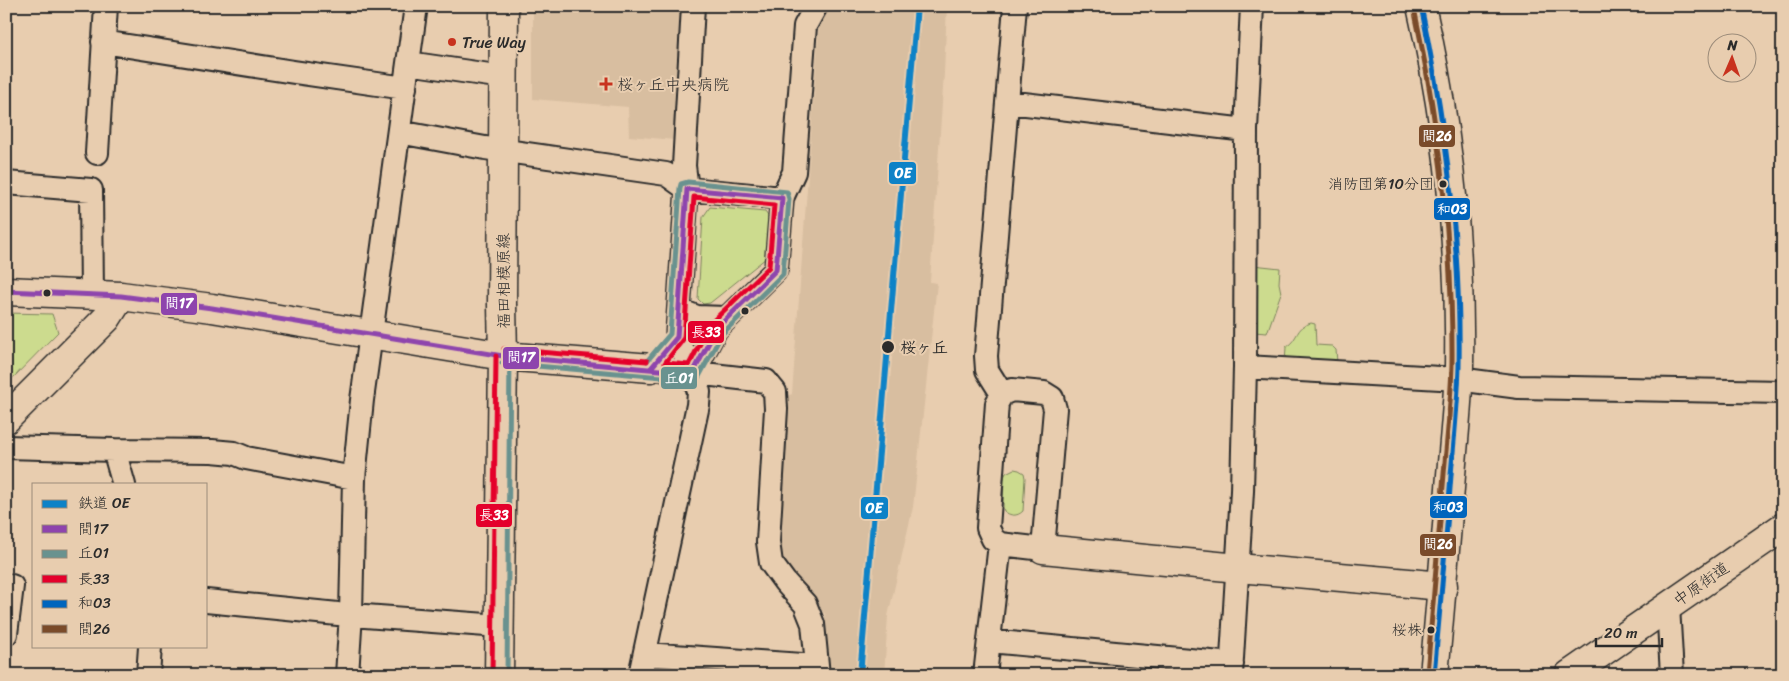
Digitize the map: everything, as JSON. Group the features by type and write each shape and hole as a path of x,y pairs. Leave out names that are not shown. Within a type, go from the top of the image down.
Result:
{"main road":[{"name":"福田相模原線","path":"499,675 503,356 504,6"},
{"path":"1421,6 1430,45 1443,124 1455,222 1458,297 1458,379 1434,675"},
{"path":"6,291 121,296 212,308 503,356 651,368"},
{"path":"6,419 106,318 121,296"},
{"name":"中原街道","path":"1570,675 1783,527"},
{"path":"1043,549 1442,586"}],"street":[{"path":"97,153 106,6"},
{"path":"346,675 351,614 354,478 416,6"},
{"path":"651,368 677,337 686,189 684,166 693,6"},
{"path":"651,368 700,374 766,381 775,392 776,409 768,542 771,562 785,582 805,604 813,624 818,671 642,664 698,405 700,374 721,323 776,270 782,198 794,172 805,26 816,6"},
{"path":"1002,394 987,370 986,356 1015,6"},
{"path":"989,641 1232,669 1238,568 1245,368 1246,130 1252,6"},
{"path":"103,42 405,88"},
{"path":"408,63 504,77"},
{"path":"1008,102 1246,130"},
{"path":"399,132 485,148 666,174 686,189 782,198"},
{"path":"6,183 91,190 92,295"},
{"path":"679,310 721,323"},
{"path":"677,337 700,374"},
{"path":"1245,368 1458,379 1519,387 1783,392"},
{"path":"1012,390 1044,393 1052,398 1055,409 1043,549 1000,544 993,539 988,528 997,403 1002,394 1012,390"},
{"path":"6,447 212,451 234,453 246,458 354,478"},
{"path":"114,450 123,483"},
{"path":"985,675 1000,544"},
{"path":"6,585 12,586 6,634"},
{"path":"208,601 500,626"},
{"path":"1668,606 1672,675"},
{"path":"148,675 150,648"}],"shaded area":[{"name":"桜ヶ丘中央病院","path":"533,6 686,6 675,140 629,136 628,107 533,99"},
{"path":"829,6 947,6 930,282 937,283 913,507 888,616 884,675 826,675 825,614 783,567 778,547 783,398 792,394 819,25"}],"green space":[{"path":"710,207 765,212 768,216 766,258 710,303 703,304 698,299 703,217"},
{"path":"1253,265 1280,268 1279,283 1281,293 1267,333 1254,332"},
{"path":"6,313 52,314 58,332 6,385"},
{"path":"1311,323 1315,324 1316,345 1332,346 1336,350 1337,362 1285,363 1286,347 1302,327"},
{"path":"1014,469 1024,473 1025,478 1023,511 1014,515 1004,511 1003,507 1004,477 1006,473"}],"rail line":[{"name":"OE","path":"860,675 917,6"}],"transit line":[{"name":"和03","path":"1421,6 1445,140 1454,230 1459,321 1457,407 1434,675"},
{"name":"間26","path":"1414,8 1431,96 1443,185 1452,320 1450,406 1427,674"},
{"name":"丘01","path":"502,363 697,380 722,334 783,274 789,199 787,192 688,182 681,184 670,334 647,361"},
{"name":"間17","path":"651,368 677,337 687,189 782,198"},
{"name":"長33","path":"694,197 774,205 769,267 710,324 689,365 665,363 684,338 694,197"},
{"name":"間17","path":"693,373 716,329 776,270 782,198"},
{"name":"間17","path":"6,291 121,296 212,308 503,356 693,373"},
{"name":"長33","path":"504,349 647,361"},
{"name":"長33","path":"492,675 496,356"},
{"name":"丘01","path":"507,675 510,356"}],"place":[{"name":"True Way","path":"452,42"},
{"name":"桜ヶ丘中央病院","path":"606,84"},
{"name":"消防団第10分団","path":"1443,184"},
{"name":"桜ヶ丘","path":"888,347"},
{"name":"桜株","path":"1431,630"}]}
